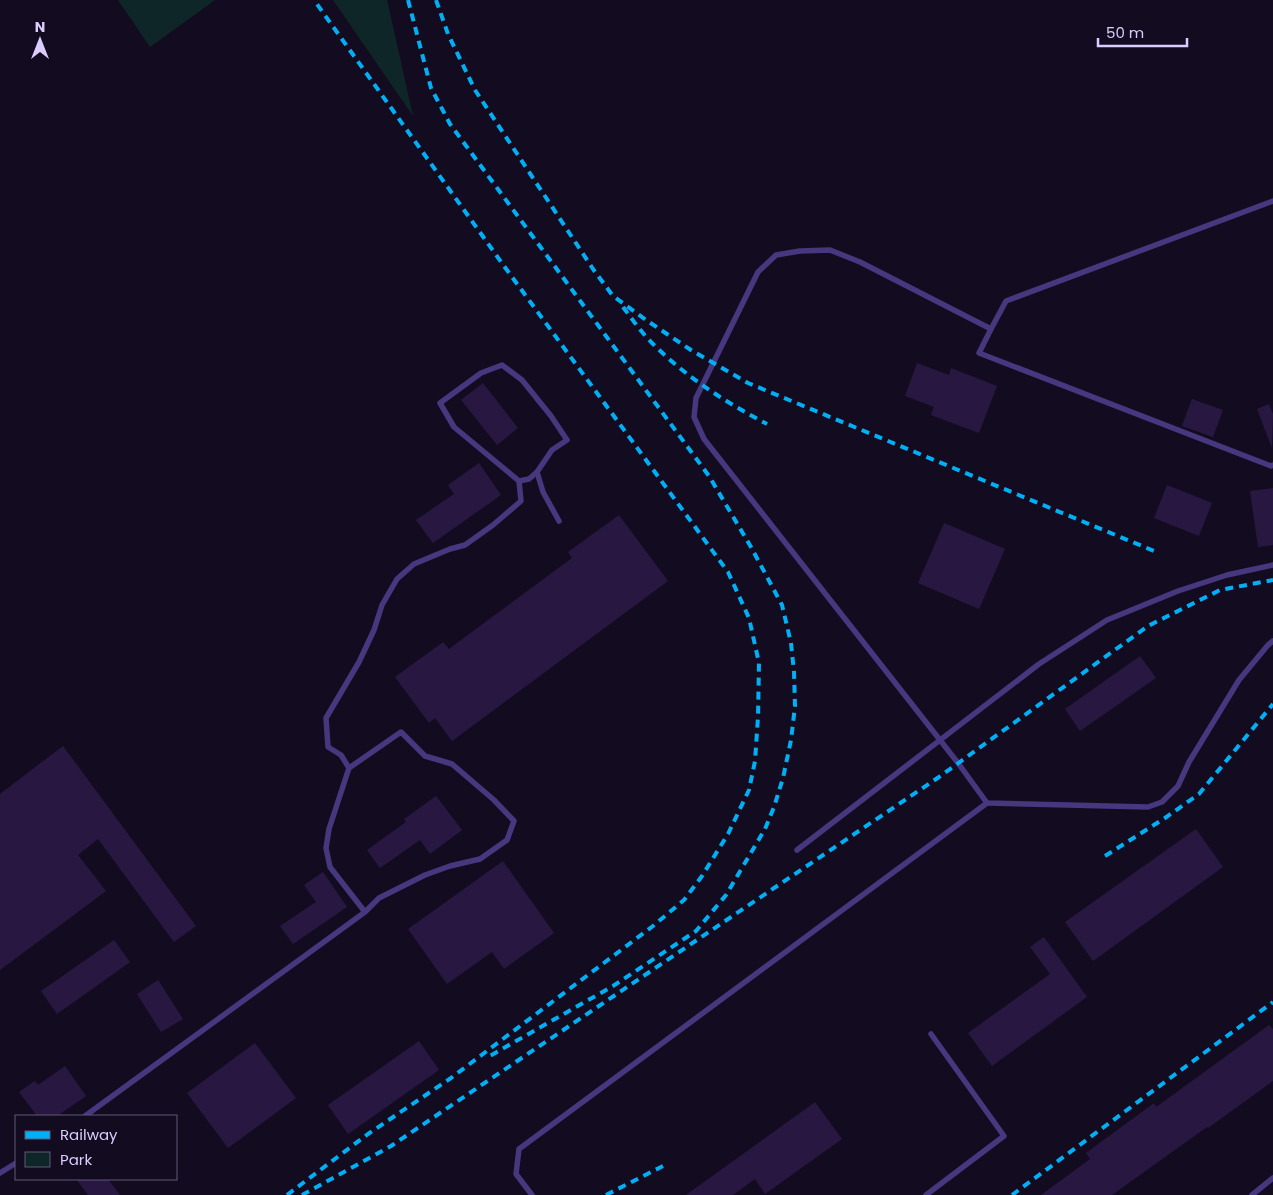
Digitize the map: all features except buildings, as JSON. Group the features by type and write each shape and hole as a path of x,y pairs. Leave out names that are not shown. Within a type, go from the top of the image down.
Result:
{"lane":[{"path":"1273,201 1006,301 979,353 1271,466 1273,465"},
{"path":"987,804 940,740 704,439 694,417 696,398 758,272 776,255 800,251 830,250 860,262 991,329"},
{"path":"502,365 522,380 551,416 567,440 552,450 537,472 529,479 519,480 454,427 440,403 481,373 502,365"},
{"path":"537,472 543,492 560,521"},
{"path":"349,768 342,755 328,747 326,718 359,662 374,630 382,605 397,579 414,564 465,545 493,526 521,500 519,480"},
{"path":"796,850 1039,664 1107,620 1178,591 1226,575 1273,565"},
{"path":"532,1195 516,1174 519,1149 987,804 1148,807 1162,802 1178,786 1189,762 1239,680 1273,641"},
{"path":"86,1115 365,912 379,898 425,874 480,859 507,840 514,822 494,800 452,764 426,756 401,732 349,768 329,829 326,848 330,867 365,912"},
{"path":"926,1195 1004,1136 931,1034"},
{"path":"0,1173 15,1164"},
{"path":"1252,1195 1273,1178"}],"green space":[{"path":"118,0 215,0 150,47"},
{"path":"333,0 387,0 413,116"}],"railway":[{"path":"287,1195 368,1134 451,1078 653,926 684,900 702,876 728,834 749,790 755,761 758,717 759,663 749,618 728,572 504,266 314,0"},
{"path":"408,0 431,88 450,124 709,476 751,547 782,605 791,643 794,672 795,706 791,740 783,778 765,829 726,895 696,931 613,986 488,1057"},
{"path":"436,0 448,34 475,90 593,269 613,296 691,350 748,383 1159,553"},
{"path":"623,307 648,339 678,367 721,398 767,424"},
{"path":"302,1195 391,1146 939,777 1148,626 1220,590 1273,580"},
{"path":"1105,856 1199,794 1273,704"},
{"path":"1012,1195 1273,1002"},
{"path":"606,1195 663,1166"}]}
